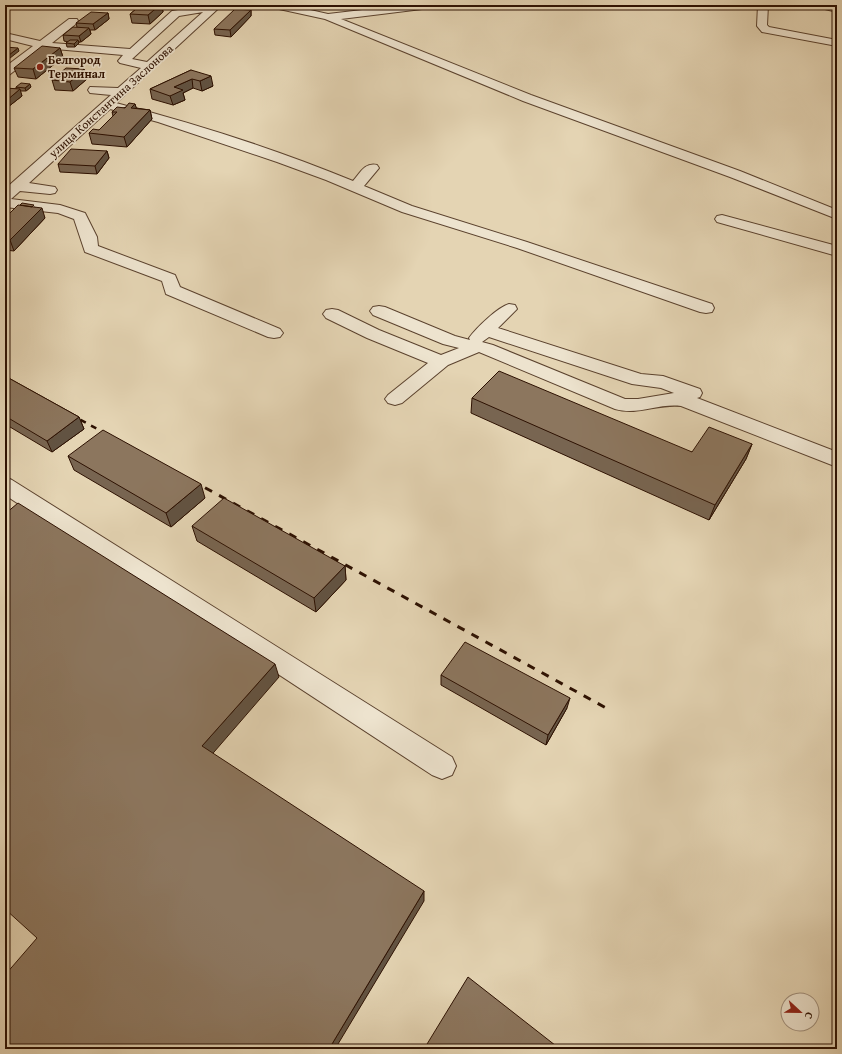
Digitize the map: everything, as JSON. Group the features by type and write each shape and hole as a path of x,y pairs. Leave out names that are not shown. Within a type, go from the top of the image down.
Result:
{"street":[{"path":"328,17 430,5"},
{"path":"763,5 762,26 766,30 837,43"},
{"path":"821,5 837,9"},
{"path":"149,66 124,61 176,13 216,6"},
{"name":"улица Константина Заслонова","path":"5,197 216,6"},
{"path":"300,21 276,10 278,6 328,17 527,98 735,174 837,215"},
{"path":"5,74 38,44 73,21"},
{"path":"5,36 38,44"},
{"path":"5,43 38,44 133,53"},
{"path":"94,90 121,92"},
{"path":"107,104 162,119 308,168 406,209 522,245 706,308"},
{"path":"54,153 70,154"},
{"path":"355,187 372,168"},
{"path":"17,186 50,190"},
{"path":"5,202 60,209 80,216 89,237 91,249 170,278 172,290 274,333"},
{"path":"722,219 837,251"},
{"path":"395,398 442,361 479,339 509,309"},
{"path":"379,311 449,340 479,339 639,380 663,382 837,451"},
{"path":"332,314 373,334 442,361"},
{"path":"479,339 487,349 622,405 637,406 667,398 684,400 837,460"},
{"path":"5,485 442,766"}],"building":[{"path":"141,5 160,5 148,15 130,14"},
{"path":"235,9 251,10 230,30 214,29"},
{"path":"91,12 108,13 93,24 76,23"},
{"path":"73,27 89,28 79,36 63,35"},
{"path":"70,40 78,40 74,44 66,43"},
{"path":"42,46 60,48 33,69 14,68"},
{"path":"5,47 18,48 5,58"},
{"path":"66,68 84,69 70,82 52,80"},
{"path":"191,70 211,76 200,81 192,79 174,87 183,90 170,96 150,89"},
{"path":"21,83 30,84 25,88 16,87"},
{"path":"5,88 20,89 5,101"},
{"path":"129,103 135,104 131,108 150,110 124,137 89,133 93,129 99,130 117,112 112,112 117,107 125,108"},
{"path":"71,149 107,151 95,166 58,164"},
{"path":"22,203 34,205 32,207 20,205"},
{"path":"18,205 42,208 10,240 5,239 5,218"},
{"path":"499,371 692,452 709,427 752,444 715,505 472,398"},
{"path":"5,376 79,417 47,441 5,416"},
{"path":"103,430 201,484 166,513 68,456"},
{"path":"224,498 345,566 314,598 192,526"},
{"path":"18,503 275,664 202,746 424,891 329,1049 5,1049 5,975 37,938 5,909 5,514"},
{"path":"465,642 570,698 548,735 441,675"},
{"path":"468,977 560,1049 424,1049"}],"railway":[{"path":"70,414 110,436"},
{"path":"191,480 608,709"}],"place":[{"name":"Белгород Терминал","path":"40,67"}]}
